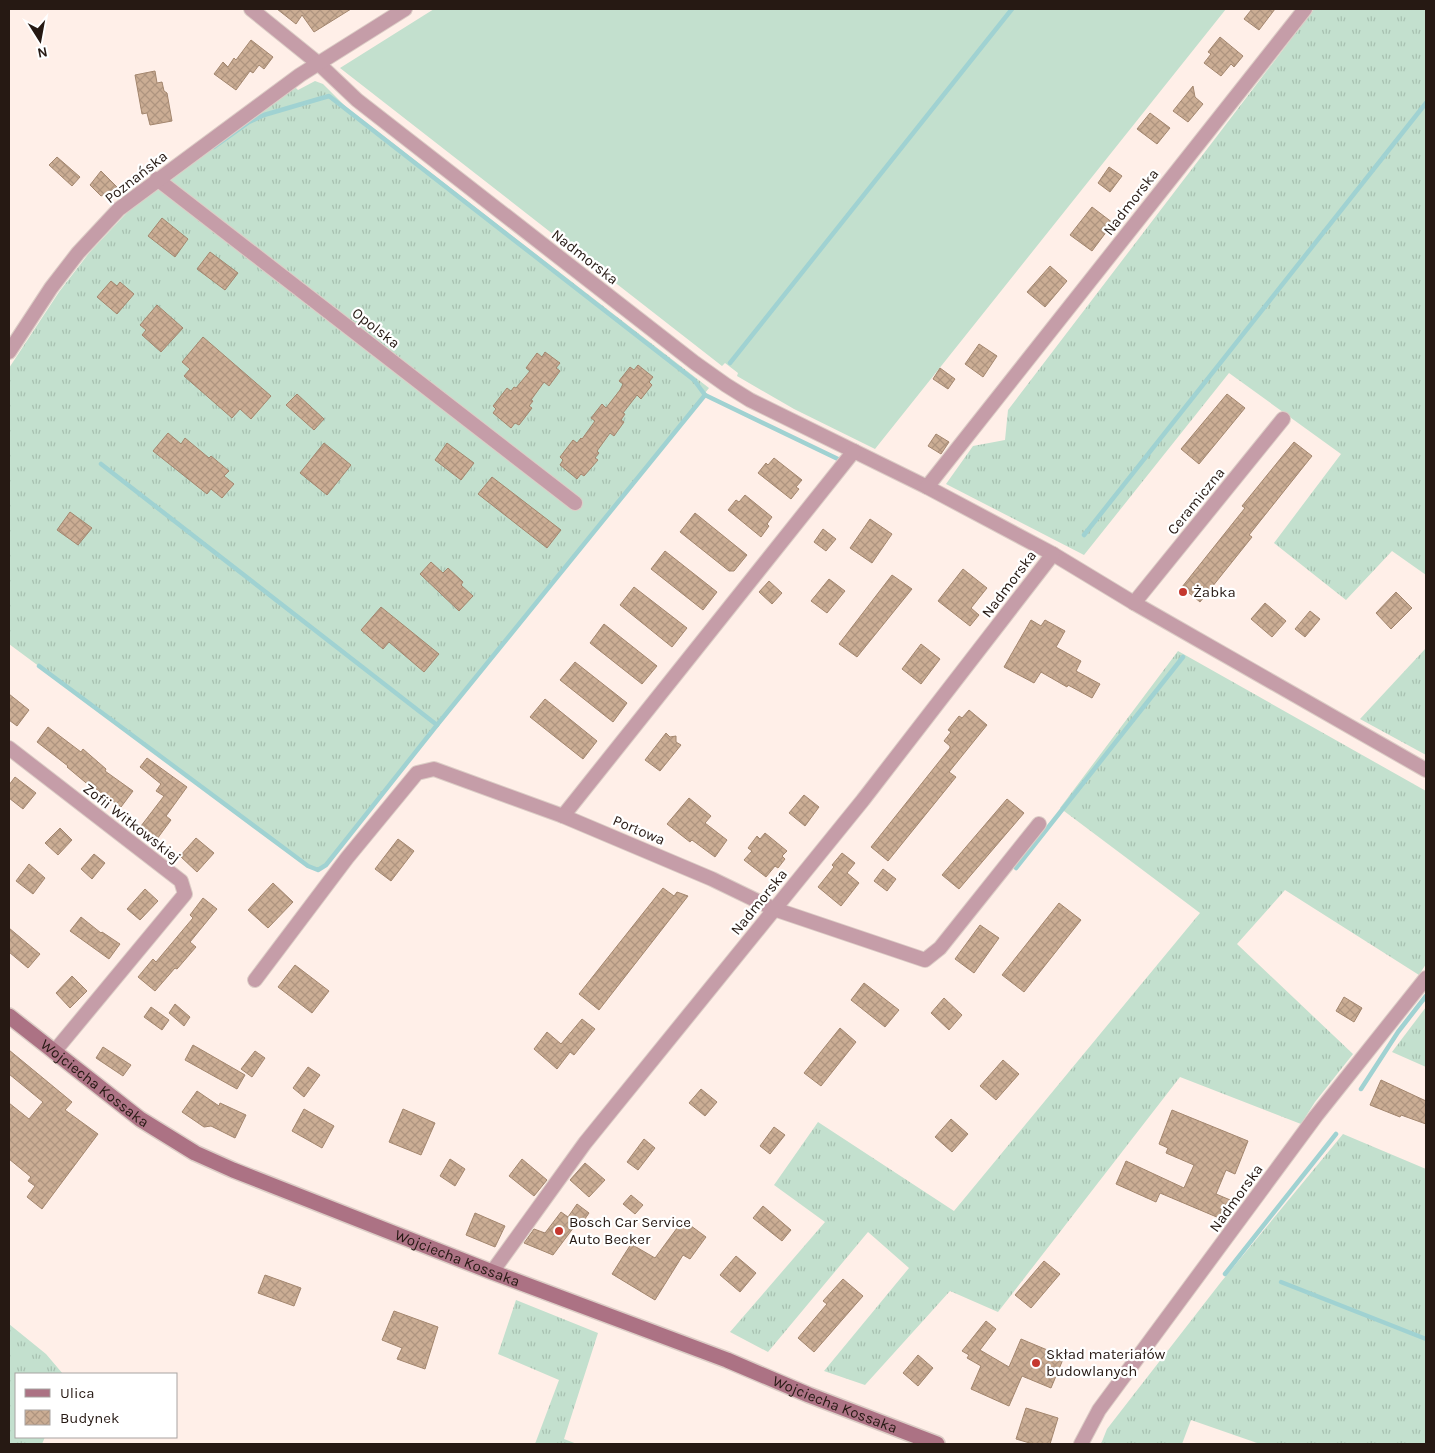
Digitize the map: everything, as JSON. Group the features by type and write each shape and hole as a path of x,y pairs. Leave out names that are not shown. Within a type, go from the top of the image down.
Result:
{"main road":[{"name":"Wojciecha Kossaka","path":"9,1016 140,1119 195,1153 233,1170 492,1272 718,1356 809,1395 937,1444"}],"street":[{"name":"Nadmorska","path":"252,9 320,64 357,100 695,363 726,385 750,400 927,487 1053,554 1134,603 1426,770"},
{"name":"Poznańska","path":"9,351 51,288 78,253 119,209 157,179 300,75 405,9"},
{"name":"Nadmorska","path":"927,487 1305,9"},
{"name":"Opolska","path":"157,179 575,503"},
{"name":"Ceramiczna","path":"1134,603 1283,419"},
{"path":"564,816 854,451"},
{"name":"Nadmorska","path":"492,1272 585,1143 862,800 1053,554"},
{"name":"Zofii Witkowskiej","path":"9,748 181,881 185,894 54,1052"},
{"name":"Portowa","path":"255,980 347,858 417,774 434,769 564,816 712,879 774,909 925,960 940,948 1039,824"},
{"name":"Nadmorska","path":"1081,1444 1099,1410 1342,1084 1426,978"}],"green space":[{"path":"434,9 1226,9 875,449 794,409 737,376 738,373 725,363 722,366 340,68"},
{"path":"1314,9 1426,9 1426,575 1392,551 1346,600 1274,543 1341,454 1229,373 1084,555 946,484 973,446 1005,440 1008,410"},
{"path":"315,81 323,84 346,107 709,388 326,865 318,870 308,866 9,644 9,368 59,292 89,253 134,205 295,87 298,90"},
{"path":"1426,648 1426,755 1360,719"},
{"path":"1178,651 1426,791 1426,964 1419,975 1285,890 1237,944 1353,1054 1315,1102 1301,1124 1180,1077 998,1312 950,1291 865,1385 824,1371 909,1268 868,1232 768,1352 730,1332 825,1222 774,1185 818,1122 954,1211 1200,913 1060,808"},
{"path":"1426,1007 1426,1067 1392,1052"},
{"path":"1343,1134 1426,1169 1426,1444 1260,1444 1191,1420 1182,1444 1101,1444 1107,1429 1221,1282"},
{"path":"516,1300 598,1333 564,1439 577,1444 535,1444 559,1380 498,1354"},
{"path":"9,1324 46,1354 62,1373 15,1373 15,1438 45,1438 42,1444 9,1444"}],"building":[{"path":"277,9 351,9 314,32 302,15 296,24"},
{"path":"1252,9 1275,9 1259,30 1244,19"},
{"path":"1220,37 1243,56 1234,67 1231,64 1221,76 1204,63 1211,54 1208,52"},
{"path":"251,40 273,57 264,69 259,65 253,73 250,71 236,90 214,74 223,62 228,67 234,58 236,60"},
{"path":"155,71 157,83 162,82 164,91 167,93 172,121 150,125 147,113 142,114 135,75"},
{"path":"1193,86 1195,97 1203,104 1188,122 1173,111"},
{"path":"1150,113 1170,128 1157,144 1137,129"},
{"path":"57,157 80,177 72,186 49,165"},
{"path":"1109,167 1122,176 1110,192 1098,183"},
{"path":"101,171 117,187 101,196 90,185"},
{"path":"1092,207 1113,223 1092,251 1070,235"},
{"path":"162,218 188,239 175,257 148,236"},
{"path":"210,252 238,273 225,290 197,269"},
{"path":"1050,266 1067,281 1045,307 1027,292"},
{"path":"111,281 117,286 120,282 134,294 117,314 97,297"},
{"path":"157,305 183,328 161,352 142,335 146,330 140,325"},
{"path":"203,337 271,396 251,419 240,409 232,418 184,376 190,369 182,362"},
{"path":"979,344 997,356 983,377 965,364"},
{"path":"545,352 560,363 556,368 560,371 549,386 544,382 531,400 533,401 529,406 532,408 519,425 515,423 511,428 493,413 496,409 493,406 507,388 511,391 514,387 516,388 530,371 526,368 537,353 542,357"},
{"path":"638,365 653,377 649,382 652,385 641,399 637,395 623,413 625,414 621,420 624,422 614,436 610,433 597,451 599,453 595,458 598,460 584,476 581,474 577,479 560,465 563,460 560,457 573,440 577,443 582,439 595,421 591,418 602,404 606,408 620,390 623,384 619,381 630,367 634,370"},
{"path":"940,368 955,379 948,389 933,379"},
{"path":"297,394 324,419 314,430 286,405"},
{"path":"1227,394 1245,408 1199,464 1181,449"},
{"path":"168,433 181,444 185,438 209,458 211,456 229,471 224,476 234,484 222,498 211,489 207,494 153,451"},
{"path":"936,434 949,442 941,454 928,446"},
{"path":"1294,442 1312,456 1249,535 1252,537 1200,602 1182,587 1245,508 1242,506"},
{"path":"324,443 351,465 327,495 300,473"},
{"path":"447,443 474,463 461,480 435,460"},
{"path":"774,458 802,480 796,487 799,489 791,499 758,473 766,463 768,465"},
{"path":"492,477 561,530 547,548 478,494"},
{"path":"745,495 772,517 767,524 769,526 761,537 728,510 736,500 739,502"},
{"path":"70,512 92,528 78,545 57,530"},
{"path":"695,513 747,555 734,571 729,571 680,532"},
{"path":"870,519 892,534 872,563 850,548"},
{"path":"823,529 836,539 826,551 814,542"},
{"path":"665,551 717,592 703,610 651,569"},
{"path":"431,562 443,573 448,568 463,582 461,585 473,596 459,611 420,574"},
{"path":"963,569 987,588 971,608 979,615 970,626 938,601"},
{"path":"892,575 912,589 857,657 839,644"},
{"path":"829,579 845,591 827,613 811,601"},
{"path":"769,581 782,593 772,604 759,592"},
{"path":"634,587 687,628 672,647 620,605"},
{"path":"1396,592 1412,608 1391,629 1376,613"},
{"path":"1265,603 1286,621 1272,637 1251,619"},
{"path":"381,607 439,654 424,672 389,642 383,649 361,630"},
{"path":"1310,611 1320,619 1305,637 1295,629"},
{"path":"1031,620 1041,626 1045,620 1065,631 1056,647 1081,661 1076,671 1100,684 1092,698 1068,685 1067,687 1041,672 1034,683 1004,667"},
{"path":"604,624 657,666 642,684 590,643"},
{"path":"921,644 940,659 921,684 902,669"},
{"path":"575,662 627,703 613,722 560,680"},
{"path":"9,694 29,710 17,726 9,720"},
{"path":"545,699 597,741 583,759 530,717"},
{"path":"969,710 987,725 949,772 956,777 888,861 871,847 950,748 944,741 951,732 948,730 959,716 962,718"},
{"path":"48,727 81,752 83,749 106,769 105,771 133,791 121,807 91,787 37,742"},
{"path":"666,733 670,737 676,736 676,742 681,745 660,771 645,760"},
{"path":"147,758 187,787 166,816 171,820 157,839 141,826 164,796 156,791 161,784 140,767"},
{"path":"15,777 36,793 23,809 9,798 9,785"},
{"path":"804,795 819,807 805,826 789,813"},
{"path":"689,798 711,816 705,823 727,840 715,857 692,840 690,842 667,824"},
{"path":"1007,799 1024,813 959,889 942,875"},
{"path":"60,828 72,840 58,855 45,843"},
{"path":"765,833 787,851 782,856 785,859 778,868 775,866 766,877 744,860 752,851 748,848 757,836 760,839"},
{"path":"196,838 214,853 197,872 180,856"},
{"path":"398,839 414,851 391,881 375,869"},
{"path":"842,853 855,863 847,873 859,883 841,906 818,887 834,867 832,865"},
{"path":"94,854 105,863 92,879 81,869"},
{"path":"29,864 45,878 33,894 16,881"},
{"path":"883,869 896,879 887,891 874,881"},
{"path":"273,883 293,902 268,928 248,910"},
{"path":"663,888 674,896 677,892 688,896 599,1010 579,994"},
{"path":"145,889 158,901 140,920 127,909"},
{"path":"203,898 217,909 190,942 196,947 155,991 138,977 153,959 156,962 193,918 190,915"},
{"path":"1059,903 1081,920 1024,992 1002,975"},
{"path":"81,917 101,933 120,944 109,959 70,931"},
{"path":"980,925 999,938 974,973 955,959"},
{"path":"9,928 40,954 28,968 9,952"},
{"path":"295,965 329,991 312,1013 278,987"},
{"path":"72,976 87,991 70,1008 56,993"},
{"path":"864,983 899,1010 885,1027 851,1000"},
{"path":"1344,997 1362,1008 1354,1022 1336,1011"},
{"path":"944,998 962,1015 949,1030 931,1013"},
{"path":"175,1004 190,1017 184,1026 169,1013"},
{"path":"151,1007 169,1020 162,1030 144,1017"},
{"path":"582,1019 595,1029 574,1055 570,1052 557,1069 534,1049 547,1032 561,1044"},
{"path":"840,1028 856,1042 821,1086 804,1073"},
{"path":"193,1045 245,1075 237,1089 185,1060"},
{"path":"103,1047 131,1065 123,1076 96,1058"},
{"path":"9,1050 72,1102 65,1110 98,1134 42,1209 27,1197 35,1186 28,1181 31,1177 9,1159 9,1103 29,1119 43,1102 9,1074"},
{"path":"255,1051 265,1058 252,1077 241,1069"},
{"path":"1003,1060 1019,1074 996,1100 980,1086"},
{"path":"308,1067 320,1075 304,1097 293,1088"},
{"path":"1381,1080 1426,1101 1426,1124 1401,1115 1400,1117 1370,1105"},
{"path":"701,1089 717,1102 705,1116 689,1103"},
{"path":"197,1091 219,1106 220,1103 246,1115 235,1138 211,1126 204,1127 182,1112"},
{"path":"304,1109 334,1126 322,1148 292,1131"},
{"path":"403,1109 435,1123 421,1155 389,1142"},
{"path":"1172,1110 1248,1141 1235,1174 1226,1170 1216,1194 1235,1202 1229,1216 1221,1212 1219,1218 1160,1193 1156,1202 1116,1184 1126,1161 1184,1188 1194,1165 1166,1153 1168,1148 1159,1144"},
{"path":"951,1119 968,1134 952,1152 935,1137"},
{"path":"774,1127 785,1135 770,1154 760,1146"},
{"path":"644,1139 655,1148 638,1170 627,1162"},
{"path":"450,1159 465,1169 455,1186 440,1176"},
{"path":"522,1159 547,1180 534,1196 509,1176"},
{"path":"585,1163 605,1180 589,1197 570,1180"},
{"path":"631,1195 643,1205 635,1214 623,1204"},
{"name":"Bosch Car Service Auto Becker","path":"577,1204 589,1213 580,1226 577,1223 553,1255 524,1243 534,1229 545,1233 561,1212 568,1217"},
{"path":"763,1206 791,1230 782,1241 753,1218"},
{"path":"475,1213 505,1226 495,1247 466,1235"},
{"path":"683,1220 706,1237 690,1259 683,1255 655,1300 612,1274 631,1244 655,1258"},
{"path":"736,1256 756,1273 740,1292 720,1275"},
{"path":"1044,1261 1060,1274 1031,1308 1015,1295"},
{"path":"265,1275 301,1288 294,1306 258,1293"},
{"path":"843,1279 863,1296 814,1352 798,1338 827,1304 823,1301"},
{"path":"394,1311 438,1327 425,1369 397,1359 402,1348 382,1340"},
{"path":"986,1321 996,1329 980,1350 1009,1367 1021,1339 1064,1357 1051,1388 1022,1376 1009,1406 971,1389 981,1366 967,1358 969,1355 962,1351"},
{"path":"918,1355 933,1368 918,1386 903,1373"},
{"path":"1026,1408 1058,1418 1050,1444 1033,1444 1016,1439"}],"waterway":[{"path":"730,363 1012,9"},
{"path":"214,147 249,122 264,115 329,96 694,380 705,395 840,460"},
{"path":"1084,535 1426,103"},
{"path":"39,666 308,866 318,870 326,865 705,395"},
{"path":"101,464 437,725"},
{"path":"1016,868 1183,657"},
{"path":"1361,1089 1398,1032 1426,996"},
{"path":"1225,1274 1336,1134"},
{"path":"1281,1282 1426,1339"}],"place":[{"name":"Żabka","path":"1183,592"},
{"name":"Bosch Car Service Auto Becker","path":"559,1231"},
{"name":"Skład materiałów budowlanych","path":"1036,1363"}]}
